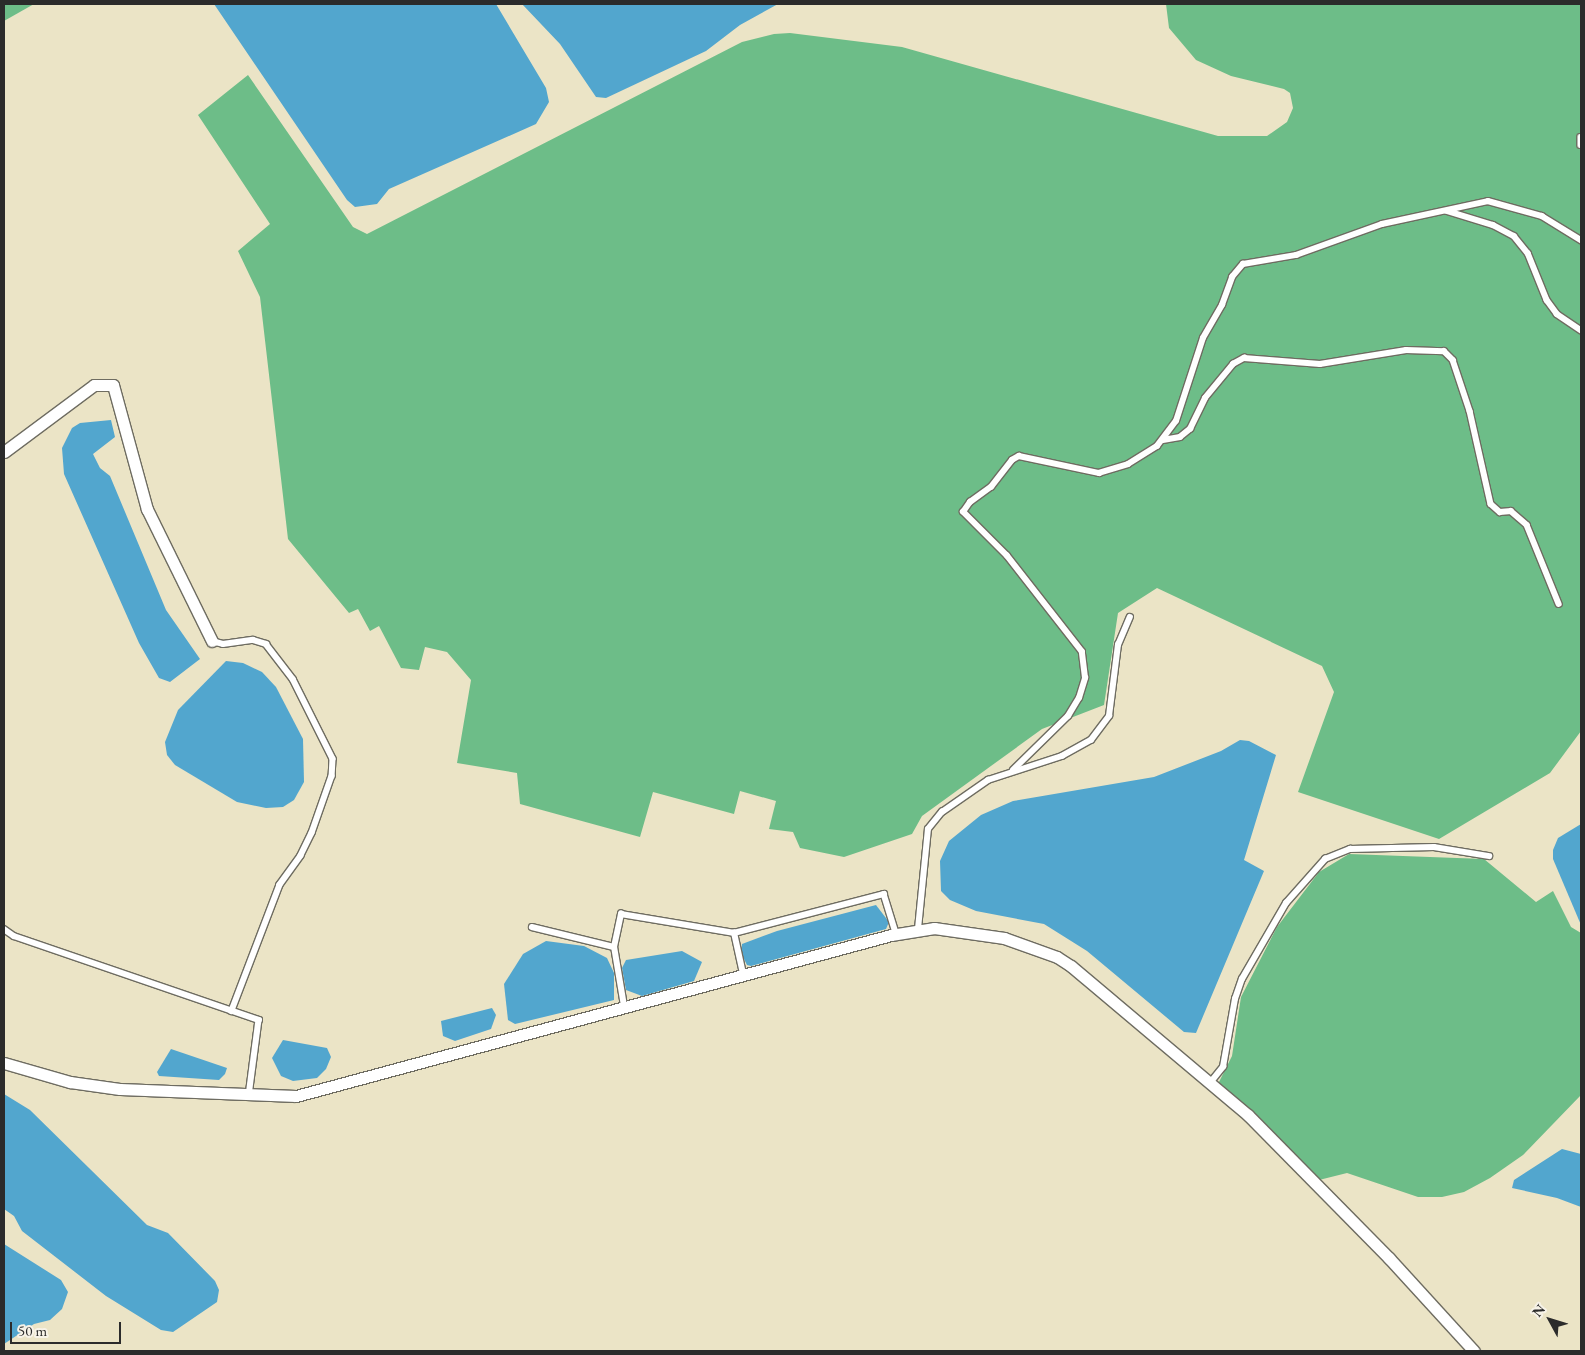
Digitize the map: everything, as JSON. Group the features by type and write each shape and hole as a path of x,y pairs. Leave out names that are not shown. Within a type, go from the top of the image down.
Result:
{"street":[{"path":"4,452 94,385 113,384 148,509 212,641"},
{"path":"4,1063 78,1083 249,1096 296,1096 341,1086 624,1006 896,934 934,928 1021,941 1058,956 1210,1083 1287,1154 1474,1351"}],"lane":[{"path":"1581,137 1581,145"},
{"path":"1013,770 1068,716 1084,686 1085,660 1082,652 1007,556 963,512 970,502 991,487 1015,457 1099,473 1128,464 1148,454 1163,440 1176,421 1203,338 1240,266 1296,255 1382,224 1447,211 1479,202 1500,202 1542,216 1581,240"},
{"path":"1447,211 1494,225 1514,236 1528,253 1547,300 1557,314 1581,330"},
{"path":"1163,440 1180,437 1190,429 1205,398 1233,364 1244,358 1320,364 1406,350 1444,351 1453,360 1470,411 1491,504 1500,512 1511,511 1527,525 1559,604"},
{"path":"918,930 928,829 942,812 988,780 1081,748 1103,727 1109,716 1118,645 1130,617"},
{"path":"212,641 222,644 253,640 266,644 293,678 333,759 332,776 312,833 301,856 280,884 232,1011"},
{"path":"1210,1083 1224,1067 1235,999 1242,979 1286,903 1325,859 1350,849 1425,848 1489,856"},
{"path":"624,1006 614,947 621,914 734,933 884,894 896,934"},
{"path":"532,927 614,947"},
{"path":"4,929 14,936 259,1020 249,1096"},
{"path":"734,933 743,974"}],"green space":[{"path":"4,4 34,4 4,21"},
{"path":"1166,4 1581,4 1581,731 1550,773 1439,839 1298,792 1334,692 1322,666 1157,588 1118,613 1104,705 1042,729 922,816 912,834 844,857 800,848 793,832 769,829 776,801 740,791 734,814 653,792 640,837 520,804 517,773 457,763 471,680 447,652 425,647 419,670 401,668 379,626 370,631 358,609 349,613 288,539 260,297 238,251 270,224 198,115 248,75 353,227 367,234 742,42 774,34 790,33 902,47 1218,136 1267,136 1287,122 1293,108 1290,93 1284,89 1231,76 1196,60 1169,28"},
{"path":"1349,854 1484,859 1536,902 1553,891 1571,927 1581,933 1581,1095 1523,1155 1490,1178 1464,1192 1442,1197 1418,1197 1347,1173 1319,1180 1258,1116 1218,1084 1232,1056 1241,997 1277,927 1319,872"}],"water":[{"path":"214,4 496,4 546,88 549,102 536,124 389,189 377,204 355,207 347,200"},
{"path":"522,4 778,4 740,25 706,51 606,98 596,97 560,44"},
{"path":"111,420 115,437 93,454 100,468 110,476 166,610 200,659 170,682 159,678 139,643 64,474 62,448 72,428 80,423"},
{"path":"226,661 243,663 262,672 276,687 303,739 304,782 294,800 283,807 266,808 237,802 175,765 167,755 165,742 178,710"},
{"path":"1240,740 1249,741 1276,755 1244,860 1264,871 1196,1033 1184,1032 1087,951 1044,924 976,911 950,900 941,891 940,861 949,841 981,815 1013,801 1154,777 1221,751"},
{"path":"1581,824 1581,925 1553,859 1553,850 1558,838"},
{"path":"876,905 889,922 886,929 751,966 747,965 741,953 742,944 777,931"},
{"path":"546,941 584,946 607,958 614,973 614,1000 515,1024 508,1020 504,984 523,954"},
{"path":"682,951 702,962 694,981 642,996 626,990 622,968 626,960"},
{"path":"492,1008 496,1015 491,1029 455,1041 443,1036 441,1021"},
{"path":"283,1040 327,1048 331,1057 326,1069 317,1078 293,1081 281,1076 272,1058"},
{"path":"171,1049 227,1068 225,1074 219,1080 159,1076 157,1072"},
{"path":"4,1094 30,1110 147,1225 168,1233 215,1281 219,1290 217,1302 173,1332 161,1330 106,1296 22,1231 14,1216 4,1209"},
{"path":"1562,1149 1581,1154 1581,1207 1557,1198 1512,1188 1514,1180"},
{"path":"4,1244 61,1280 68,1292 62,1309 50,1320 34,1324 4,1344"}]}
